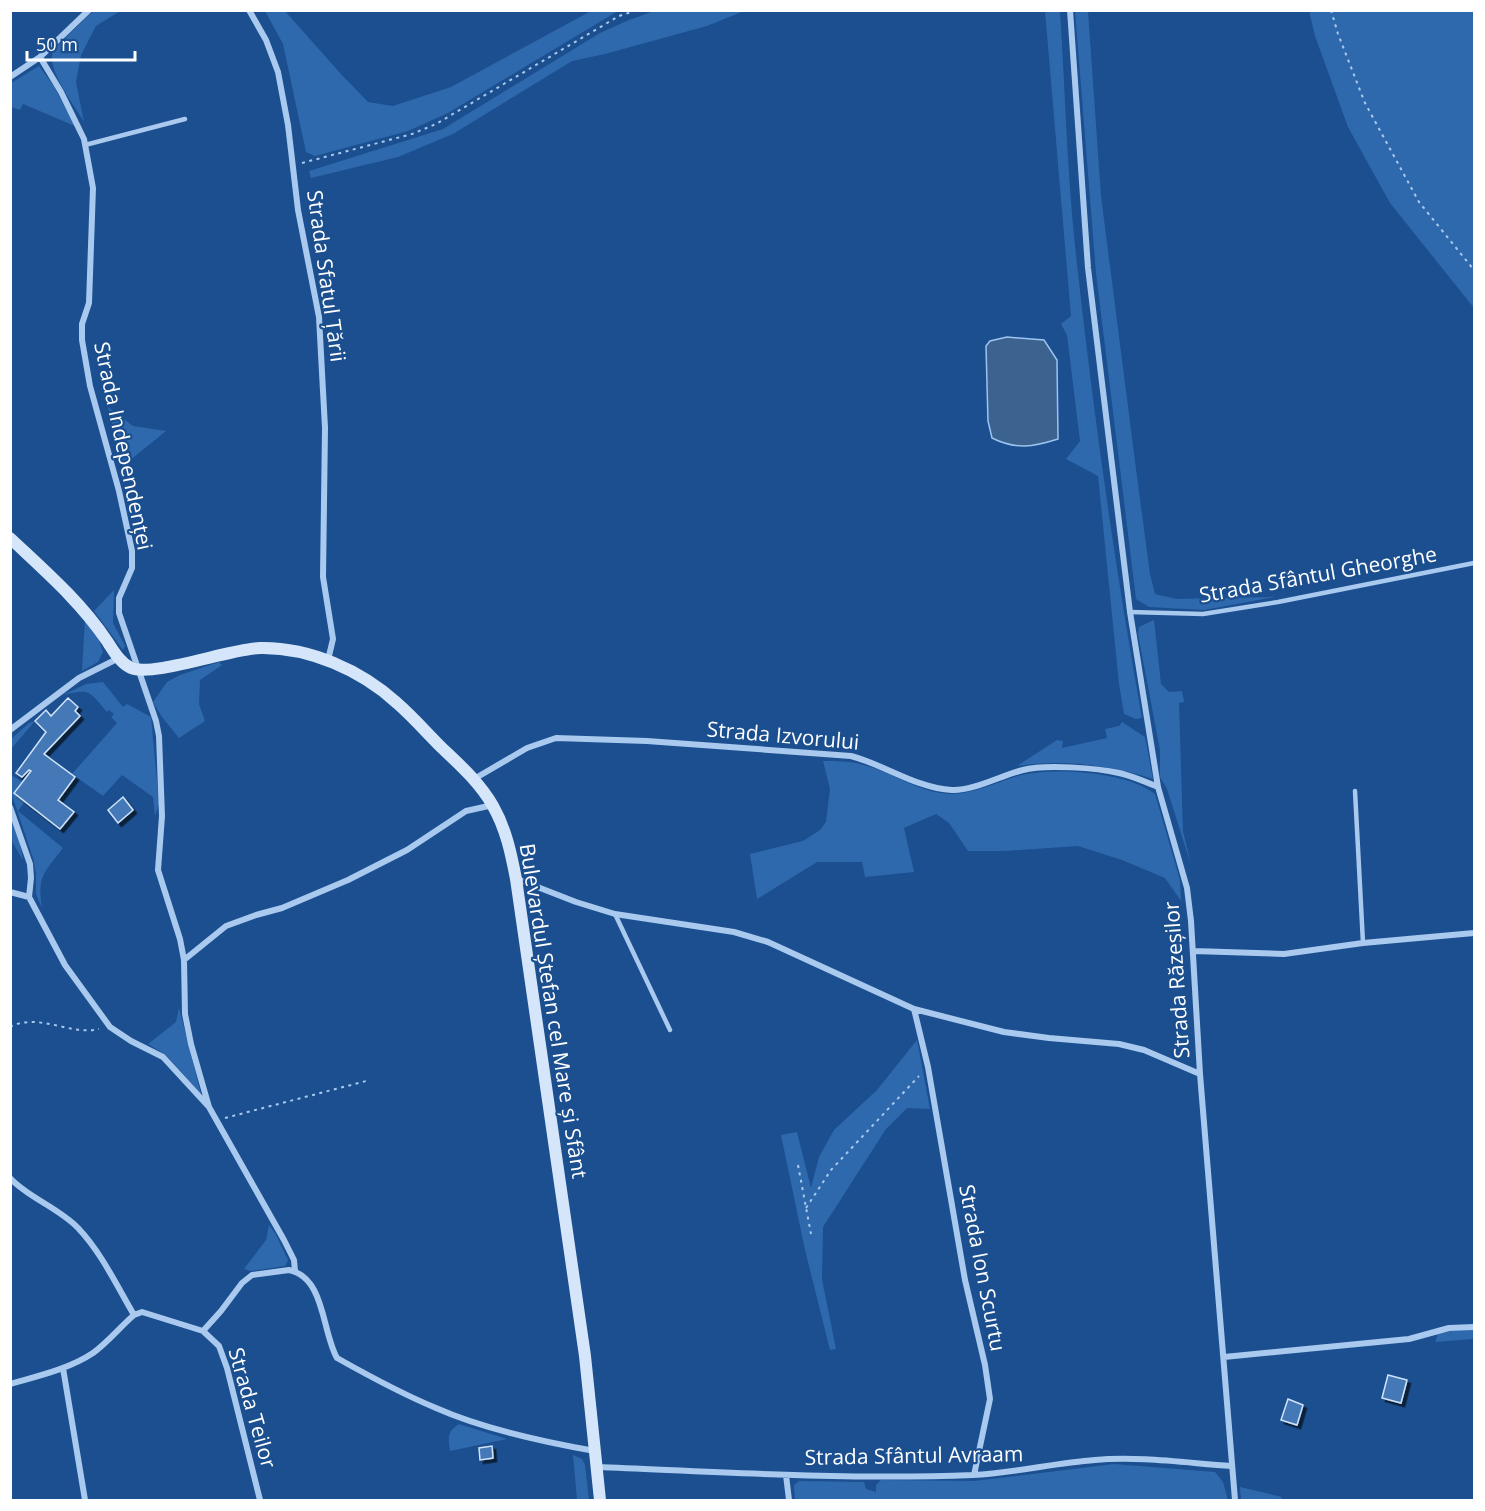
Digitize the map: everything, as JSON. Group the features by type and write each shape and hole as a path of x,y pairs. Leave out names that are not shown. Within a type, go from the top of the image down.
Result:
{"street":[{"path":"10,77 40,57 89,10"},
{"name":"Strada Sfatul Țării","path":"249,10 266,40 278,72 294,166 298,210 319,317 325,428 323,577 333,639 328,660"},
{"name":"Strada Răzeșilor","path":"1070,10 1088,268 1130,612 1158,787 1187,888 1194,951 1200,1074 1235,1500"},
{"name":"Strada Independenței","path":"40,57 61,92 85,145 93,188 89,303 82,324 82,340 90,386 119,491 132,551 132,568 119,598 119,613 159,736 162,816 158,870 180,939 185,1014 209,1107"},
{"path":"10,538 74,598 90,616 119,658 128,666 138,670"},
{"name":"Bulevardul Ștefan cel Mare și Sfânt","path":"138,670 165,667 231,651 261,648 294,650 328,660 360,677 395,701 474,779 493,805 509,840 516,879 585,1356 600,1500"},
{"path":"10,730 79,678 119,658"},
{"name":"Strada Izvorului","path":"474,779 527,748 556,738 647,741 851,756 870,761 930,787 954,790 996,780 1024,769 1060,766 1119,772 1158,787"},
{"path":"183,960 226,926 282,908 348,880 407,850 466,811 493,805"},
{"path":"10,807 30,864 29,897 65,965 110,1027 131,1041 163,1057 209,1107 288,1247 294,1260 295,1271"},
{"path":"516,879 615,914 734,932 768,942 914,1009 1004,1032 1119,1044 1144,1050 1200,1074"},
{"path":"10,892 29,897"},
{"path":"1194,951 1284,954 1363,943 1474,933"},
{"name":"Strada Ion Scurtu","path":"914,1009 928,1067 965,1280 985,1365 990,1399 974,1474"},
{"path":"10,1178 14,1183 58,1211 78,1228 134,1315"},
{"path":"10,1384 63,1368 94,1352 134,1315 142,1312 189,1328 203,1330 242,1283 252,1275 289,1270 309,1280 316,1293 334,1352 338,1358 443,1411 556,1444 596,1451"},
{"path":"1224,1357 1408,1340 1449,1328 1474,1327"},
{"name":"Strada Teilor","path":"203,1330 219,1346 227,1368 260,1500"},
{"path":"63,1368 85,1500"},
{"name":"Strada Sfântul Avraam","path":"597,1467 786,1476 1019,1472 1095,1460 1231,1466"},
{"path":"786,1476 789,1500"}],"lane":[{"path":"85,145 185,120"},
{"name":"Strada Sfântul Gheorghe","path":"1130,612 1203,614 1278,602 1474,563"},
{"path":"1355,791 1363,943"},
{"path":"615,914 670,1030"}],"path":[{"path":"294,166 412,134 436,124 619,16 638,10"},
{"path":"1332,10 1338,34 1365,103 1419,202 1474,270"},
{"path":"10,1027 32,1021 95,1030 110,1027"},
{"path":"806,1208 831,1170 928,1067"},
{"path":"215,1120 370,1080"},
{"path":"798,1165 811,1234"}],"shaded area":[{"path":"94,10 120,11 96,26 81,55 76,82 84,122 57,77 52,58 53,50"},
{"path":"657,10 744,11 707,26 572,61 453,134 398,157 311,178 309,171 443,129 600,33"},
{"path":"265,11 285,11 368,102 393,106 451,87 591,11 618,11 448,113 408,131 315,156 306,152 283,44"},
{"path":"1045,11 1060,11 1075,246 1104,483 1142,718 1136,719 1124,714 1119,684 1098,476 1066,459 1080,441 1067,335 1061,324 1071,316"},
{"path":"1075,11 1088,11 1101,196 1150,574 1155,594 1176,599 1275,597 1204,610 1149,607 1136,599 1096,273"},
{"path":"1309,11 1474,11 1474,308 1390,203 1348,127 1315,36"},
{"path":"39,66 53,85 75,126 23,104 20,110 11,107 11,83"},
{"path":"1007,337 1044,340 1057,360 1058,439 1041,444 1017,446 992,438 988,421 986,346 990,341"},
{"path":"108,407 133,426 166,431 128,462 124,473"},
{"path":"114,590 113,623 125,646 123,650 94,611"},
{"path":"85,619 98,637 103,652 98,662 82,671"},
{"path":"1154,620 1161,684 1169,692 1182,691 1184,702 1179,703 1183,831 1191,865 1167,789 1160,777 1160,750 1138,634 1139,627"},
{"path":"219,662 222,665 200,680 199,704 205,721 179,738 153,702 167,682 180,675"},
{"path":"103,682 123,707 127,704 151,717 159,803 155,816 153,797 122,775 103,796 72,774 117,723 111,717 114,714 109,710 107,712 92,695 79,692 63,695 86,684"},
{"path":"35,721 11,749 11,739 29,723"},
{"path":"1122,722 1145,737 1153,779 1120,770 1068,763 1017,766 1057,740 1063,741 1062,748 1107,738 1105,729 1119,726"},
{"path":"823,761 859,764 928,790 951,794 978,790 1022,775 1036,773 1091,773 1128,781 1155,794 1180,880 1181,901 1165,878 1122,860 1078,846 968,851 949,823 936,814 904,828 914,872 865,877 862,862 817,862 757,899 750,854 803,841 820,830 826,822 830,789"},
{"path":"10,774 22,782 14,793 25,801 18,811 63,848 51,863 41,882 42,908 36,894 33,858 11,792"},
{"path":"10,816 20,844 23,860 11,840"},
{"path":"179,1008 201,1094 166,1055 148,1044 176,1022"},
{"path":"917,1040 930,1109 907,1108 886,1129 823,1227 822,1279 836,1349 830,1350 805,1250 781,1135 797,1132 811,1188 819,1157 834,1130 877,1090"},
{"path":"269,1225 288,1260 285,1266 251,1271 244,1269 266,1240"},
{"path":"1474,1330 1474,1339 1435,1342 1438,1334"},
{"path":"459,1424 507,1439 450,1451 449,1435"},
{"path":"573,1455 582,1459 585,1465 589,1500 577,1500"},
{"path":"1114,1464 1215,1472 1223,1482 1228,1500 795,1500 794,1485 799,1481 864,1482 866,1489 876,1492 876,1485 881,1480 974,1481"},
{"path":"1240,1487 1282,1497 1281,1500 1241,1500"}],"building":[{"path":"68,698 78,707 75,711 80,716 44,754 75,777 58,800 74,812 60,829 14,793 31,771 29,770 22,777 16,773 46,732 35,721 46,710 51,716"},
{"path":"123,797 133,810 118,823 108,810"},
{"path":"1388,1375 1407,1380 1401,1403 1382,1398"},
{"path":"1288,1399 1303,1405 1297,1425 1281,1420"},
{"path":"492,1446 493,1458 480,1460 479,1448"}]}
